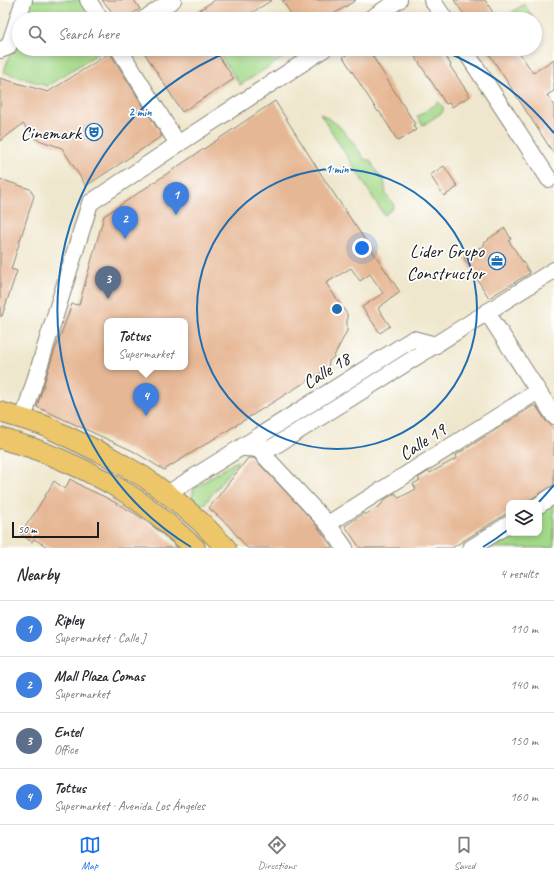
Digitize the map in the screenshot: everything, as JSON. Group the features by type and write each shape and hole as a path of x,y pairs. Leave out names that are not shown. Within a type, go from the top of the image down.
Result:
{"main road":[{"path":"0,412 43,425 108,456 144,477 202,523 226,548"},
{"path":"35,449 43,425"},
{"path":"0,438 35,449 74,465 100,478 129,495 156,514 195,548"}],"street":[{"path":"20,12 24,0"},
{"path":"88,0 96,12"},
{"path":"155,12 173,0"},
{"path":"381,12 399,0"},
{"path":"432,0 440,12"},
{"path":"0,50 8,47 12,37"},
{"path":"123,56 178,144"},
{"path":"23,419 90,203 313,56"},
{"path":"469,56 549,179"},
{"name":"Calle 18","path":"241,448 255,448 259,450 273,447 554,270"},
{"path":"487,312 554,416"},
{"name":"Calle 18","path":"167,494 413,339 436,345"},
{"name":"Calle 19","path":"328,524 538,391"},
{"path":"259,450 328,524 345,548"},
{"path":"542,503 554,495"},
{"path":"471,548 506,526"}],"green space":[{"path":"28,0 83,0 92,12 24,12"},
{"path":"524,4 529,12 512,12"},
{"path":"12,47 12,56 94,56 47,86 4,72"},
{"path":"221,56 286,56 240,85"},
{"path":"439,102 444,109 442,110 443,112 423,125 417,117"},
{"path":"320,113 338,125 355,145 365,160 370,160 378,174 384,179 386,195 394,205 392,209 384,215"},
{"path":"238,461 202,507 193,500 192,497 194,488"},
{"path":"554,503 554,548 485,548 506,535 542,536 542,511"}],"building":[{"path":"102,0 134,0 140,9 135,12 112,12"},
{"path":"215,0 272,0 253,12 196,12"},
{"path":"282,0 356,0 337,12 290,12"},
{"path":"454,0 485,0 493,12 462,12"},
{"path":"105,56 112,56 162,136 86,186 62,148 36,139 23,124 0,141 0,78 48,92"},
{"path":"146,56 219,56 234,79 182,112"},
{"path":"372,56 415,124 413,125 416,130 398,141 343,57"},
{"path":"415,56 445,56 451,65 450,66 470,96 452,107 449,103 446,104"},
{"path":"491,56 522,56 533,73 554,59 554,91 547,95 554,106 554,154"},
{"path":"275,101 326,182 400,292 378,308 390,326 380,333 362,307 383,293 370,274 360,281 351,268 326,283 347,314 347,331 333,358 329,361 328,368 164,470 133,451 37,407 50,364 72,304 79,305 104,216"},
{"path":"444,166 458,187 444,196 430,175"},
{"path":"0,179 30,189 34,196 11,269 17,271 2,316 0,316"},
{"path":"505,228 511,239 509,241 530,273 489,298 464,258 484,245 484,243 489,240 488,239"},
{"path":"533,406 536,406 554,430 554,485 529,500 506,500 506,514 452,548 360,548 345,526 364,513 365,515 381,505 384,500 395,493 399,498 416,489 413,484 420,480 418,478 429,471 430,473 457,458 456,455"},
{"path":"248,458 254,458 314,522 333,548 247,548 228,525 209,508"},
{"path":"70,479 136,514 178,548 49,548 34,539 32,542 20,534 54,481 65,489"}],"place":[{"name":"Cinemark","path":"94,132"},
{"name":"Ripley","path":"176,215"},
{"name":"Mall Plaza Comas","path":"125,239"},
{"name":"Lider Grupo Constructor","path":"497,261"},
{"name":"Entel","path":"108,299"},
{"name":"Tottus","path":"146,416"}]}
